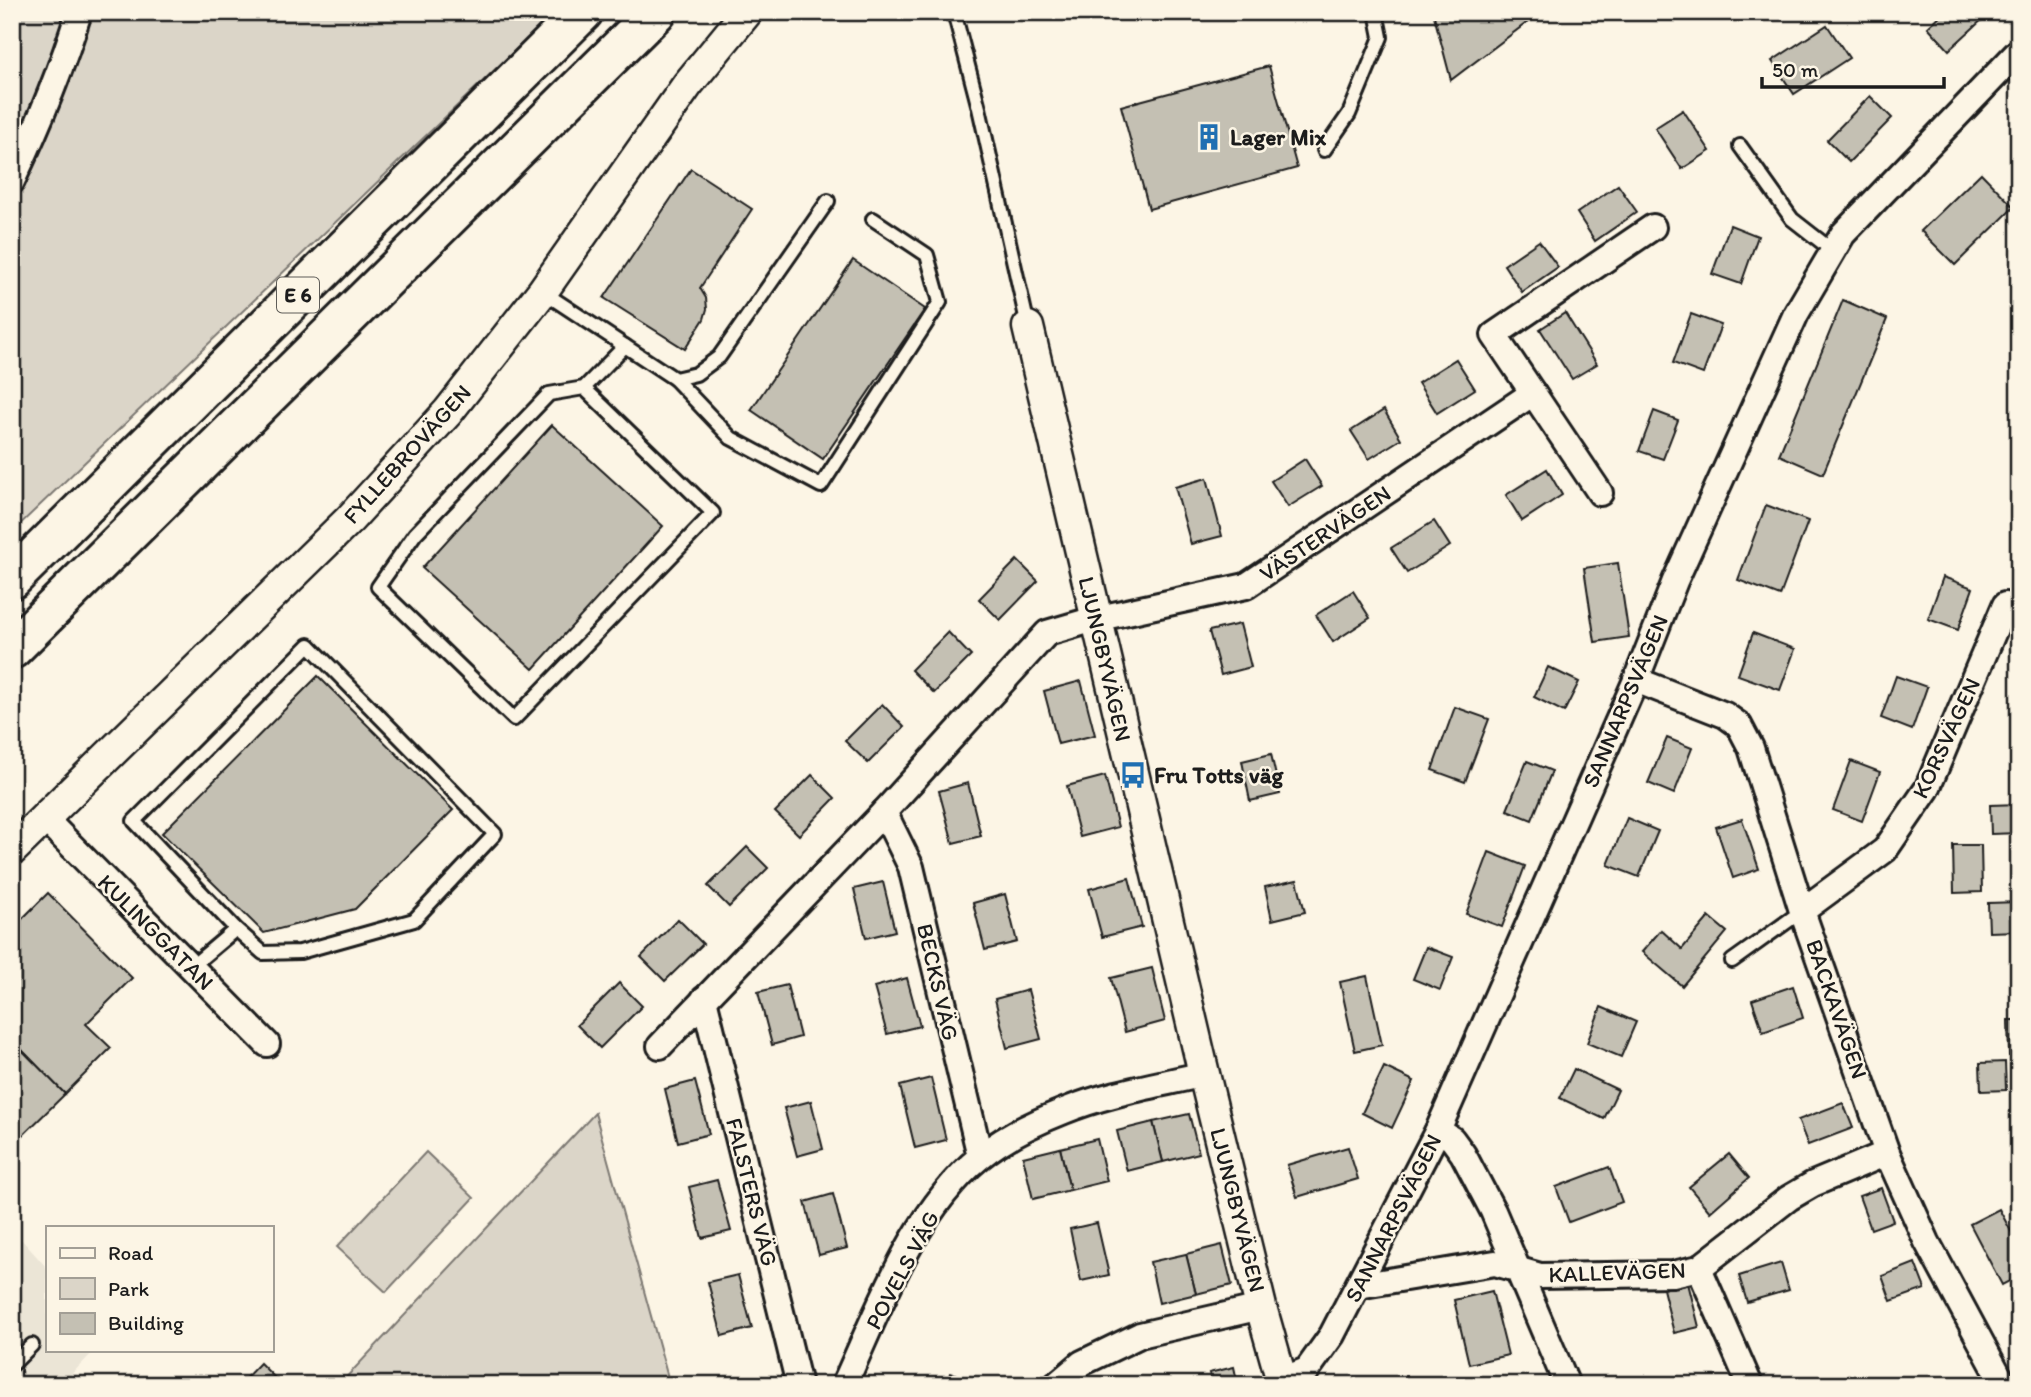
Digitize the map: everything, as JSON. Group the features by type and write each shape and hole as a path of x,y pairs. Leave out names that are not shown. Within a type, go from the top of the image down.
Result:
{"highway":[{"name":"E 6","path":"12,579 583,12"},
{"name":"E 6","path":"12,649 656,12"}],"street":[{"path":"12,181 37,130 79,12"},
{"name":"FYLLEBROVÄGEN","path":"12,850 349,520 448,412 542,292 688,84 747,12"},
{"name":"SANNARPSVÄGEN","path":"1282,1382 1301,1374 1314,1363 1332,1335 1438,1130 1636,680 1675,581 1796,314 1843,233 2019,51"},
{"path":"1600,493 1494,335 1653,228"},
{"name":"LJUNGBYVÄGEN","path":"1028,327 1204,1074 1282,1382"},
{"name":"VÄSTERVÄGEN","path":"1096,620 1246,586 1533,393"},
{"name":"KORSVÄGEN","path":"1802,911 1885,850 1927,789 2006,604"},
{"path":"660,1046 884,812 1047,633 1096,620"},
{"name":"BACKAVÄGEN","path":"1636,680 1725,715 1739,725 1751,748 1802,911 1888,1153 1927,1242 2004,1385"},
{"name":"BECKS VÄG","path":"884,812 911,867 980,1156"},
{"name":"KULINGGATAN","path":"45,819 267,1044"},
{"name":"FALSTERS VÄG","path":"704,999 799,1385"},
{"name":"POVELS VÄG","path":"844,1385 918,1231 943,1195 980,1156 1020,1131 1066,1110 1204,1074"},
{"path":"1438,1130 1452,1139 1463,1154 1493,1211 1567,1385"},
{"name":"KALLEVÄGEN","path":"1358,1286 1495,1263 1540,1276 1673,1274 1699,1269 1812,1184 1888,1153"},
{"path":"1699,1269 1750,1385"},
{"path":"1056,1385 1082,1363 1140,1335 1261,1307"}],"lane":[{"name":"LJUNGBYVÄGEN","path":"954,12 979,108 1028,327"},
{"path":"1324,150 1349,114 1381,37 1376,12"},
{"path":"1740,146 1792,219 1833,251"},
{"path":"675,379 696,374 719,357 828,201"},
{"path":"542,292 675,379 731,438 821,486 940,303 927,255 873,219"},
{"path":"584,388 713,513 514,719 378,587 415,534 549,394 584,388 625,346"},
{"path":"309,645 495,834 414,920 300,952 263,953 236,929 134,821 309,645"},
{"path":"1732,961 1802,911"},
{"path":"191,967 236,929"},
{"path":"12,1364 32,1345"}],"shaded area":[{"path":"12,1229 46,1267 46,1352 93,1352 61,1385 12,1385"}],"green space":[{"path":"12,12 555,12 12,532"},
{"path":"595,1113 670,1385 339,1385"},
{"path":"426,1152 474,1198 386,1292 337,1247"}],"building":[{"path":"1433,12 1541,12 1451,80"},
{"path":"1944,12 1980,12 1985,17 1949,50 1928,27"},
{"path":"1827,25 1849,58 1794,94 1772,61"},
{"name":"Lager Mix","path":"1269,66 1297,168 1149,209 1121,106"},
{"path":"1870,96 1892,118 1849,162 1827,140"},
{"path":"1683,110 1710,151 1682,169 1655,128"},
{"path":"691,169 752,209 700,288 706,298 707,309 704,319 685,349 604,298"},
{"path":"1981,173 2014,207 1955,265 1921,231"},
{"path":"1618,185 1637,212 1595,241 1577,213"},
{"path":"1730,225 1758,236 1741,284 1712,274"},
{"path":"1539,241 1558,267 1522,292 1504,265"},
{"path":"853,260 925,309 823,459 751,410"},
{"path":"1843,300 1887,319 1823,474 1779,455"},
{"path":"1565,313 1597,364 1572,379 1540,329"},
{"path":"1691,314 1721,325 1703,374 1673,363"},
{"path":"1456,359 1475,389 1437,413 1418,383"},
{"path":"1384,410 1401,439 1369,459 1351,431"},
{"path":"1654,411 1678,420 1663,459 1639,451"},
{"path":"552,425 663,526 533,669 422,568"},
{"path":"1305,459 1322,486 1288,507 1271,481"},
{"path":"1547,469 1562,495 1522,521 1506,495"},
{"path":"1207,478 1222,536 1191,544 1175,487"},
{"path":"1766,505 1808,521 1780,596 1738,580"},
{"path":"1434,521 1450,546 1407,573 1391,548"},
{"path":"1017,560 1038,581 1000,620 979,599"},
{"path":"1618,563 1629,637 1595,642 1584,568"},
{"path":"1943,577 1973,588 1958,630 1928,619"},
{"path":"1353,591 1370,618 1333,642 1316,615"},
{"path":"1240,624 1251,667 1221,675 1209,631"},
{"path":"948,632 971,656 934,693 911,670"},
{"path":"1753,633 1795,649 1780,690 1738,675"},
{"path":"1548,667 1579,682 1564,712 1534,697"},
{"path":"318,676 453,810 355,909 264,933 162,833"},
{"path":"1896,676 1927,687 1912,730 1881,718"},
{"path":"1081,681 1095,735 1058,744 1044,691"},
{"path":"882,704 904,727 868,763 845,741"},
{"path":"1455,707 1489,719 1465,782 1432,770"},
{"path":"1667,738 1692,748 1674,794 1648,783"},
{"path":"1271,754 1280,794 1250,801 1242,761"},
{"path":"1527,761 1552,771 1532,820 1507,810"},
{"path":"1851,761 1880,772 1862,821 1833,810"},
{"path":"812,775 835,798 799,835 775,812"},
{"path":"1105,776 1118,827 1080,837 1067,786"},
{"path":"968,783 981,836 953,843 939,791"},
{"path":"2019,804 2019,833 1991,834 1990,805"},
{"path":"1627,818 1658,831 1639,877 1608,865"},
{"path":"1742,819 1759,869 1733,878 1716,827"},
{"path":"1953,845 1981,845 1982,892 1954,893"},
{"path":"747,847 768,868 729,907 708,886"},
{"path":"1489,852 1525,866 1502,927 1466,914"},
{"path":"1129,878 1142,927 1102,937 1089,889"},
{"path":"1297,880 1305,912 1272,920 1265,887"},
{"path":"883,882 895,931 866,938 854,889"},
{"path":"48,893 132,978 86,1024 111,1048 65,1094 12,1040 12,929"},
{"path":"1005,894 1017,942 985,950 973,903"},
{"path":"2019,902 2019,931 1989,932 1988,903"},
{"path":"1709,917 1727,932 1682,986 1642,952 1661,930 1682,949"},
{"path":"678,919 703,944 665,981 641,957"},
{"path":"1426,947 1453,957 1440,990 1413,979"},
{"path":"1152,968 1165,1021 1125,1032 1111,978"},
{"path":"1367,976 1382,1045 1355,1051 1340,982"},
{"path":"907,978 920,1026 887,1034 874,987"},
{"path":"619,983 642,1006 600,1048 577,1025"},
{"path":"787,985 800,1037 772,1045 758,992"},
{"path":"1793,986 1803,1018 1763,1032 1752,1000"},
{"path":"1028,990 1041,1039 1007,1048 995,999"},
{"path":"1601,1007 1636,1022 1621,1057 1587,1043"},
{"path":"2008,1020 2019,1020 2019,1056 2009,1056"},
{"path":"12,1040 65,1094 12,1146"},
{"path":"2005,1062 2006,1090 1981,1091 1980,1063"},
{"path":"1384,1067 1414,1081 1392,1128 1362,1113"},
{"path":"1574,1069 1618,1090 1604,1119 1560,1098"},
{"path":"931,1078 946,1140 915,1148 900,1086"},
{"path":"695,1081 709,1134 678,1142 665,1089"},
{"path":"811,1101 823,1149 797,1156 784,1108"},
{"path":"1843,1103 1853,1128 1808,1145 1798,1120"},
{"path":"1189,1114 1199,1153 1163,1162 1153,1122"},
{"path":"1153,1122 1163,1162 1127,1171 1117,1131"},
{"path":"1097,1139 1107,1181 1070,1190 1060,1148"},
{"path":"1348,1147 1358,1179 1297,1197 1287,1165"},
{"path":"1060,1148 1070,1190 1033,1199 1023,1157"},
{"path":"1729,1154 1749,1178 1710,1212 1689,1187"},
{"path":"1609,1167 1622,1202 1569,1222 1556,1187"},
{"path":"717,1180 731,1231 702,1238 689,1187"},
{"path":"1881,1188 1893,1221 1871,1229 1859,1196"},
{"path":"833,1194 847,1248 819,1255 805,1202"},
{"path":"1999,1209 2019,1246 2019,1276 2002,1285 1970,1224"},
{"path":"1097,1223 1109,1275 1081,1281 1070,1229"},
{"path":"1222,1245 1232,1285 1196,1294 1186,1254"},
{"path":"1186,1254 1196,1294 1159,1303 1150,1262"},
{"path":"1781,1263 1789,1290 1747,1302 1739,1276"},
{"path":"1915,1263 1925,1289 1891,1301 1882,1276"},
{"path":"738,1275 752,1328 722,1336 708,1282"},
{"path":"1688,1283 1699,1327 1674,1333 1663,1289"},
{"path":"1492,1291 1508,1355 1469,1364 1454,1300"},
{"path":"260,1363 281,1384 239,1385"},
{"path":"1234,1367 1238,1385 1212,1385 1209,1373"},
{"path":"950,1373 989,1383 947,1385"}],"place":[{"name":"Lager Mix","path":"1209,137"},
{"name":"Fru Totts väg","path":"1133,775"}]}
